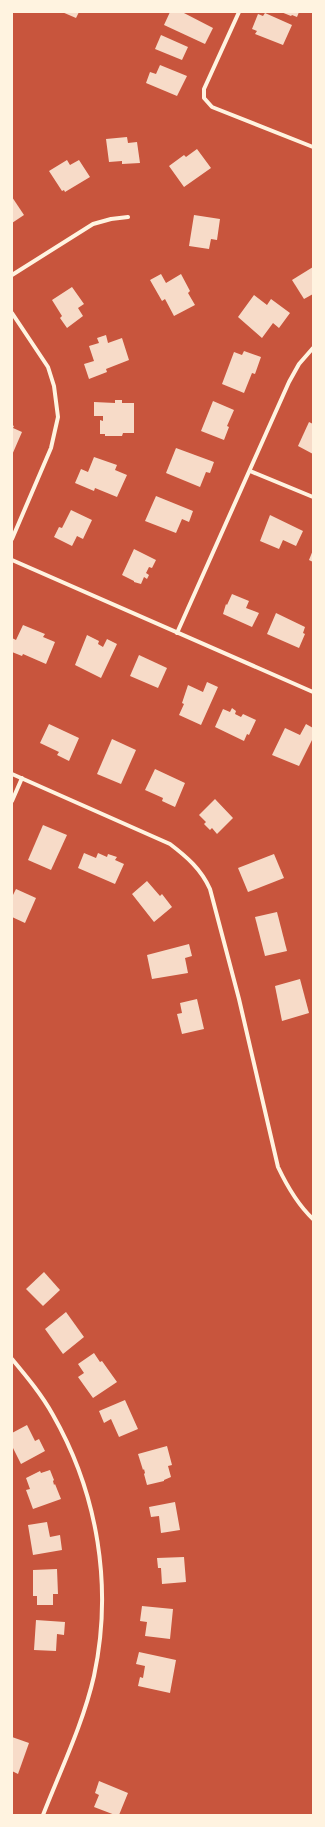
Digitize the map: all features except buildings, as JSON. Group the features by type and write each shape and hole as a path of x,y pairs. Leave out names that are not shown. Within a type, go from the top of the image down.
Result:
{"street":[{"path":"239,12 204,89 204,98 212,107 313,147"},
{"path":"12,275 94,224 111,219 128,217"},
{"path":"12,313 48,367 54,386 58,417 51,448 12,539"},
{"path":"177,633 289,382 299,364 313,348"},
{"path":"250,471 313,497"},
{"path":"12,560 313,692"},
{"path":"12,774 170,844 186,856 207,882 237,991 278,1167 288,1188 304,1211 313,1219"},
{"path":"12,801 22,778"},
{"path":"12,1359 33,1384 49,1408 70,1447 83,1482 95,1526 100,1556 102,1594 101,1632 93,1676 81,1721 43,1815"}]}
